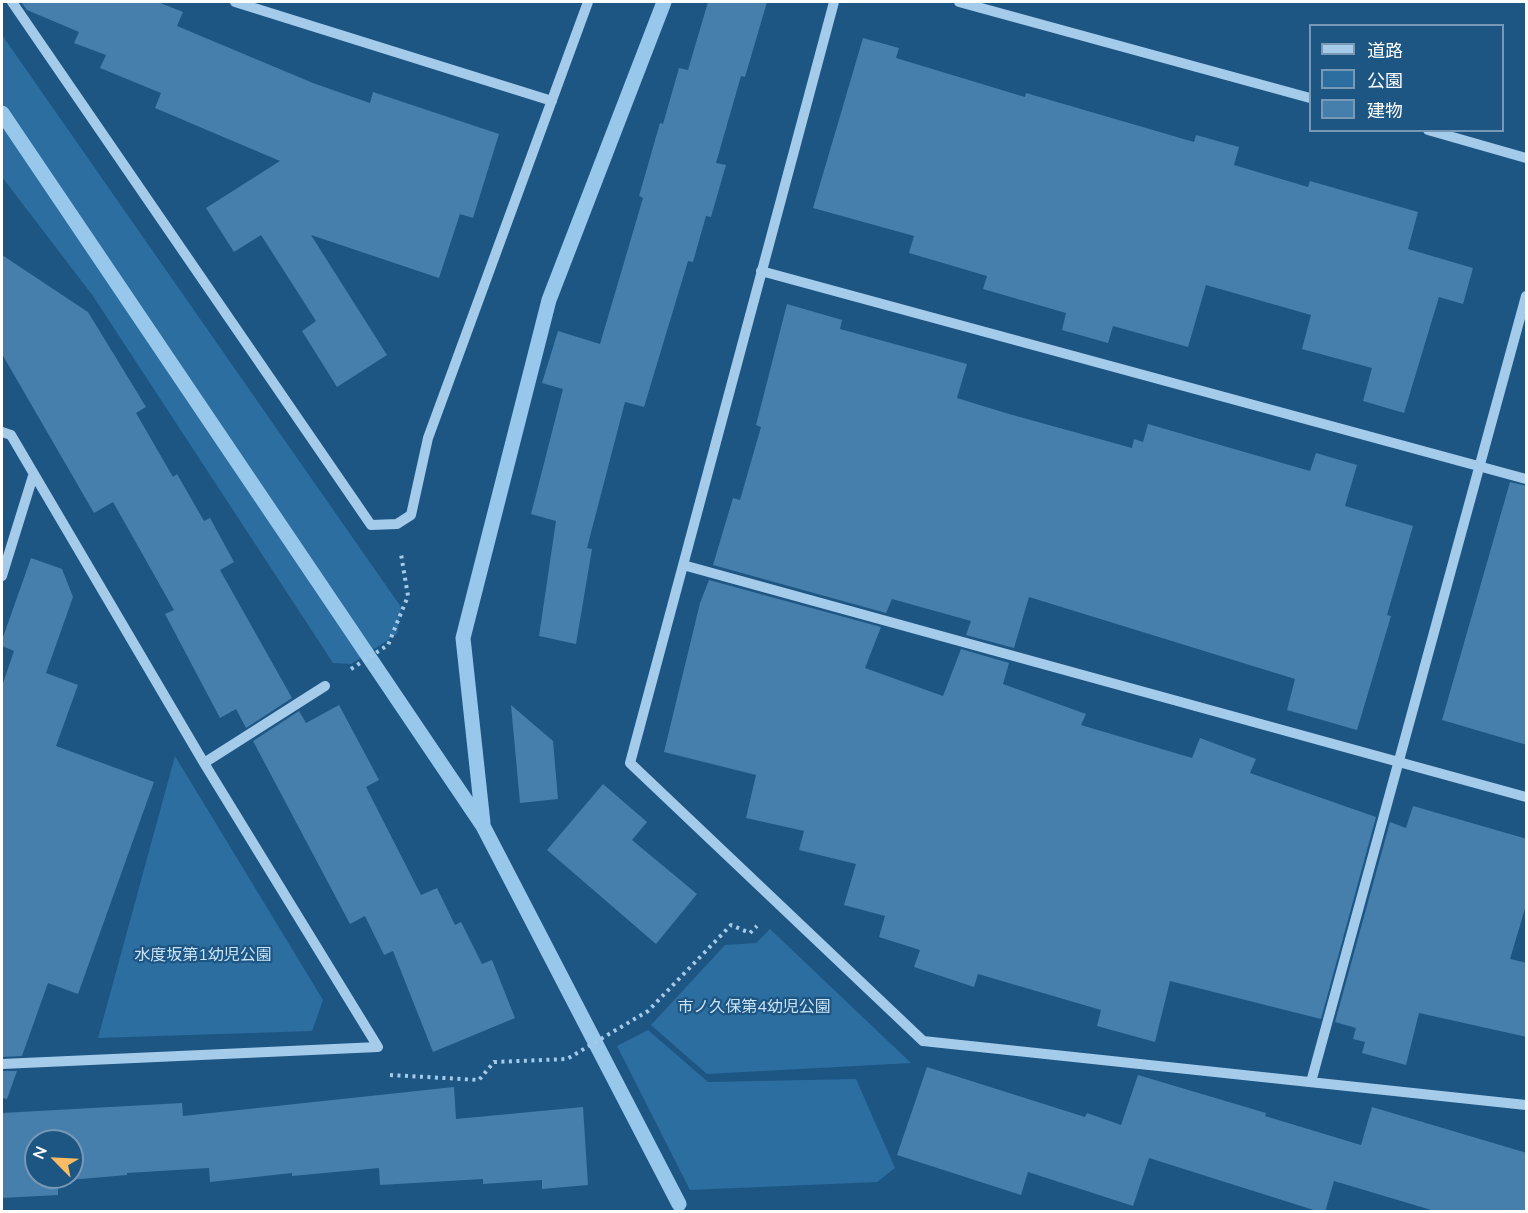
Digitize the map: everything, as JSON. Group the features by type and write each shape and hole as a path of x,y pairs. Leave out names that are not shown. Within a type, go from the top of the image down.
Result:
{"street":[{"path":"12,2 371,525 397,524 411,515 428,438 588,2"},
{"path":"235,2 552,101"},
{"path":"834,2 630,763 923,1041 1527,1105"},
{"path":"958,2 1309,97"},
{"path":"1435,132 1527,158"},
{"path":"761,272 1527,479"},
{"path":"1311,1082 1527,296"},
{"path":"2,432 11,435 33,476 204,763 378,1047 2,1064"},
{"path":"2,576 33,476"},
{"path":"683,565 1527,797"},
{"path":"204,763 325,686"}],"path":[{"path":"356,666 388,645 408,596 397,524"},
{"path":"378,1047 390,1076 479,1080 494,1062 567,1059 632,1018 648,1011 731,925 750,933 779,903"}],"green space":[{"path":"2,35 401,607 397,634 351,664 333,663 93,296 2,177"},
{"name":"水度坂第1幼児公園","path":"175,756 323,1000 312,1031 98,1038"},
{"name":"市ノ久保第4幼児公園","path":"770,929 911,1063 707,1074 651,1025 725,945 756,943"},
{"path":"648,1030 708,1082 856,1079 895,1168 877,1182 690,1190 617,1046"}],"building":[{"path":"21,2 158,2 183,12 177,26 313,83 370,103 373,92 499,134 473,218 460,214 439,278 311,235 387,355 337,387 302,331 316,321 261,235 234,252 206,208 280,161 155,108 161,93 100,68 106,55 74,43 79,32 27,10"},
{"path":"708,2 767,2 745,77 741,76 716,163 726,165 711,217 706,216 693,262 688,261 644,407 625,402 587,548 592,549 576,644 539,636 556,521 531,514 563,389 542,383 558,331 600,344 643,198 639,196 660,123 663,124 679,68 688,70"},
{"path":"863,38 899,48 896,58 1025,97 1026,93 1194,142 1196,135 1239,147 1234,165 1308,187 1310,181 1418,212 1408,249 1473,268 1463,304 1439,297 1404,413 1363,401 1372,368 1302,349 1311,315 1206,285 1188,347 1113,326 1108,343 1062,330 1066,313 983,289 987,276 909,253 914,236 813,208"},
{"path":"2,255 88,312 146,407 136,413 173,477 177,474 204,521 210,518 234,562 220,570 292,698 246,728 236,709 220,718 165,614 174,610 113,502 94,513 2,354"},
{"path":"787,304 842,320 840,329 967,364 957,398 1009,414 1132,448 1134,439 1143,442 1148,424 1310,471 1316,453 1357,465 1345,506 1413,526 1387,615 1391,616 1357,730 1287,710 1295,679 1029,597 1014,648 966,635 971,621 892,599 886,613 713,565 733,498 740,500 761,427 756,425"},
{"path":"1510,482 1527,486 1527,745 1442,720"},
{"path":"31,558 62,569 73,597 46,673 78,685 56,746 154,782 78,994 48,983 22,1056 2,1057 2,686 14,651 2,646 2,640"},
{"path":"709,580 881,627 865,668 943,696 961,649 1009,663 1003,684 1086,714 1081,725 1192,758 1200,738 1256,759 1250,773 1376,817 1321,1019 1170,981 1155,1042 1097,1026 1101,1010 978,974 974,987 914,967 920,950 879,937 885,916 844,905 856,864 799,850 804,831 746,818 756,775 664,752 700,603"},
{"path":"339,705 379,780 366,787 421,895 437,888 455,925 461,922 482,964 492,960 515,1018 433,1052 393,951 384,955 365,916 350,924 253,741 299,711 306,723"},
{"path":"511,705 553,741 558,799 520,803"},
{"path":"603,784 647,822 632,840 697,894 656,944 547,850"},
{"path":"1413,806 1527,839 1527,902 1510,959 1527,963 1527,1037 1419,1013 1406,1065 1362,1053 1365,1042 1353,1039 1356,1028 1335,1022 1390,822 1406,828"},
{"path":"927,1067 1085,1117 1087,1113 1121,1125 1138,1075 1266,1113 1265,1116 1361,1145 1372,1107 1527,1153 1527,1212 1438,1212 1334,1181 1325,1212 1320,1212 1149,1158 1133,1206 1028,1172 1021,1195 897,1155"},
{"path":"2,1071 17,1071 7,1099 2,1098"},
{"path":"454,1087 456,1119 583,1107 588,1185 542,1189 542,1180 483,1184 483,1179 380,1185 379,1168 292,1176 292,1173 210,1182 209,1168 127,1173 127,1175 84,1179 84,1129 24,1129 24,1189 58,1189 58,1195 2,1198 2,1113 182,1103 183,1116"}],"waterway":[{"path":"483,823 463,638 549,300 664,2"},
{"path":"2,113 483,826 679,1204"}]}
